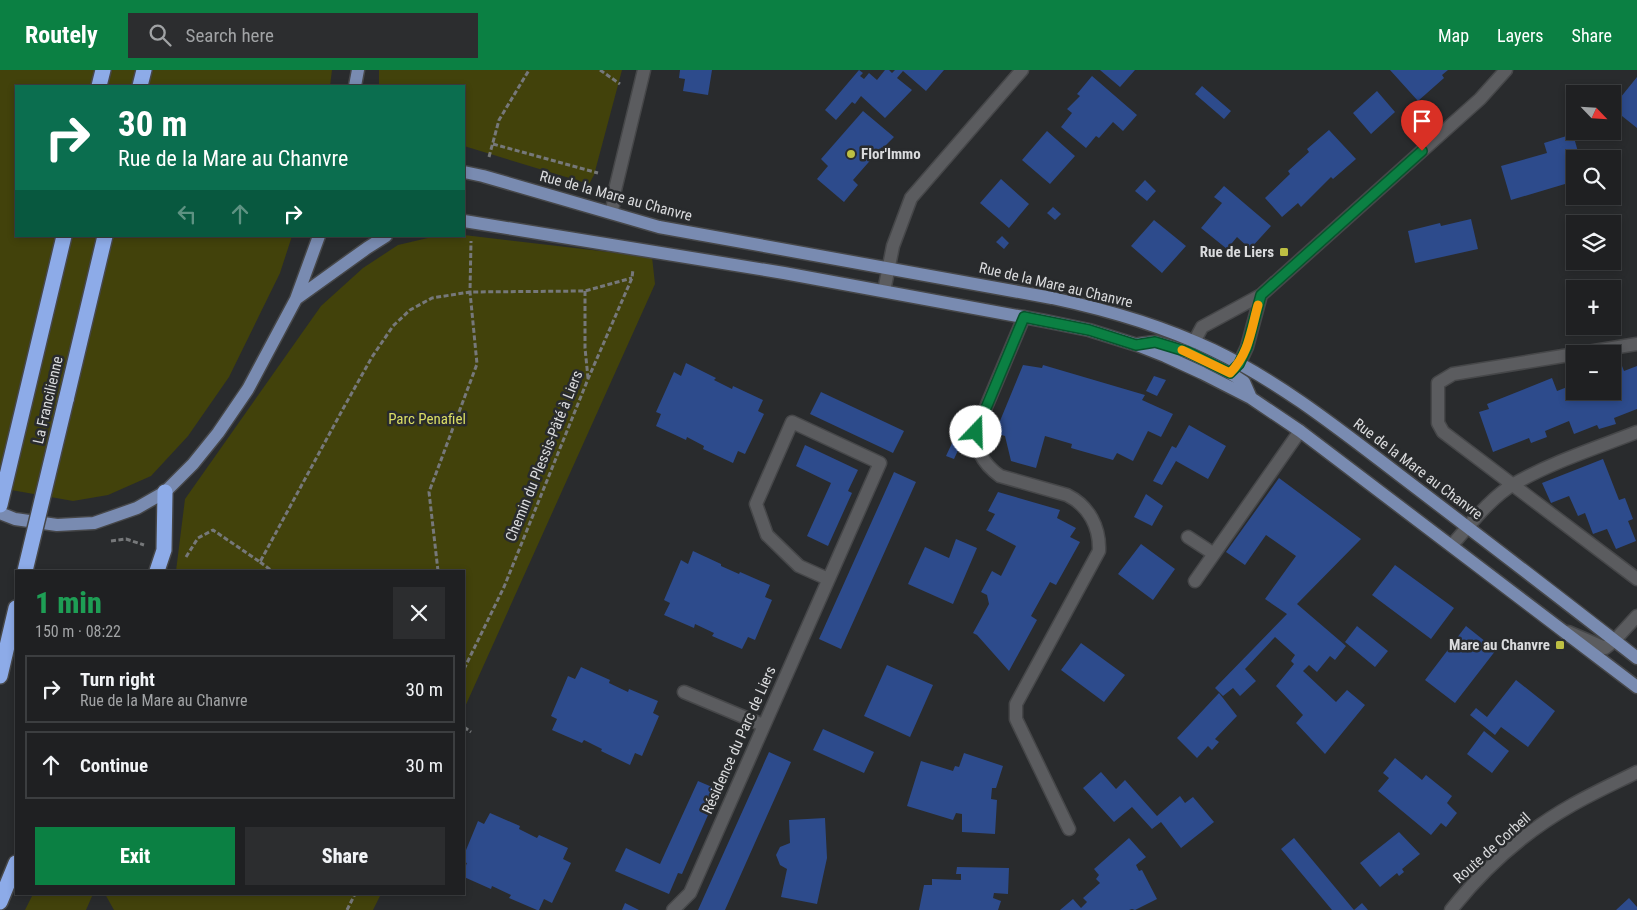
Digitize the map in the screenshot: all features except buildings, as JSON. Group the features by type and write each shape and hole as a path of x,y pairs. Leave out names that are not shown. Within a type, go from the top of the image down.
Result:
{"highway":[{"path":"99,85 103,70"},
{"path":"140,85 144,70"},
{"name":"La Francilienne","path":"0,505 64,237"},
{"name":"La Francilienne","path":"25,570 105,237"},
{"path":"157,570 164,550 166,492"},
{"path":"0,676 15,612"},
{"path":"0,902 15,864"}],"main road":[{"path":"355,85 358,70"},
{"name":"Rue de la Mare au Chanvre","path":"465,172 659,227 969,282 1101,308 1148,322 1191,347 1319,414 1637,658"},
{"path":"465,221 884,291 1089,330 1136,345 1187,366 1251,398 1300,430 1637,687"},
{"path":"0,513 15,519 57,525 94,523 137,508 166,492 193,464 218,433 248,389 296,299 319,237"},
{"path":"296,299 366,248 384,237"},
{"path":"1136,345 1155,342 1191,347"},
{"path":"1235,369 1244,382 1251,398"}],"street":[{"path":"612,213 615,190 644,70"},
{"path":"884,291 893,246 911,198 1022,70"},
{"path":"1191,347 1202,327 1261,295 1480,99 1506,70"},
{"path":"1235,369 1247,347 1261,295"},
{"path":"1024,317 978,426 976,440 981,456 992,471 1000,476 1067,495 1074,499 1089,514 1097,531 1099,551 1016,704 1016,718 1069,829"},
{"path":"1621,347 1637,344"},
{"path":"1566,356 1452,374 1438,383 1438,424 1443,432 1637,579"},
{"name":"Résidence du Parc de Liers","path":"673,910 690,893 880,463 792,422 756,504 768,535 798,566 828,579"},
{"path":"1195,581 1300,430"},
{"path":"1452,545 1481,511 1513,484 1565,460 1637,432"},
{"path":"1188,537 1214,554"},
{"path":"1560,629 1605,648 1637,616"},
{"path":"684,692 763,726"},
{"name":"Route de Corbeil","path":"1451,910 1488,869 1539,826 1578,802 1637,772"}],"path":[{"path":"528,70 499,120 493,144 601,174 615,190"},
{"path":"438,570 429,492 477,364 470,292 472,233"},
{"name":"Chemin du Plessis-Pâté à Liers","path":"465,667 504,587 588,378 632,278 634,248"},
{"path":"260,562 372,357 393,326 410,310 432,298 470,292 585,291 632,278"},
{"path":"585,291 585,348 588,378"},
{"path":"186,557 198,538 213,530 271,570"},
{"path":"465,728 471,732"},
{"path":"347,910 354,895"}],"green space":[{"path":"0,70 332,70 330,85 15,85 15,237 292,237 280,273 229,377 188,436 151,476 108,495 73,501 0,488"},
{"path":"379,70 622,70 594,175 589,184 465,146 465,85 379,85"},
{"name":"Parc Penafiel","path":"465,235 652,257 655,284 465,707 465,570 176,570 185,499 321,306 363,268 398,245 432,237 465,237"},
{"path":"32,895 93,895 86,910 25,910"},
{"path":"106,895 380,895 373,910 114,910"}],"slow traffic":[{"path":"1182,350 1230,373 1239,364 1247,347 1258,305"}],"place":[{"name":"Flor'Immo","path":"851,154"},
{"name":"Rue de Liers","path":"1284,252"},
{"name":"Mare au Chanvre","path":"1560,645"}],"route":[{"path":"976,432 1024,317 1089,330 1136,345 1155,342 1188,352 1230,373 1239,364 1247,347 1261,295 1422,151"}]}
